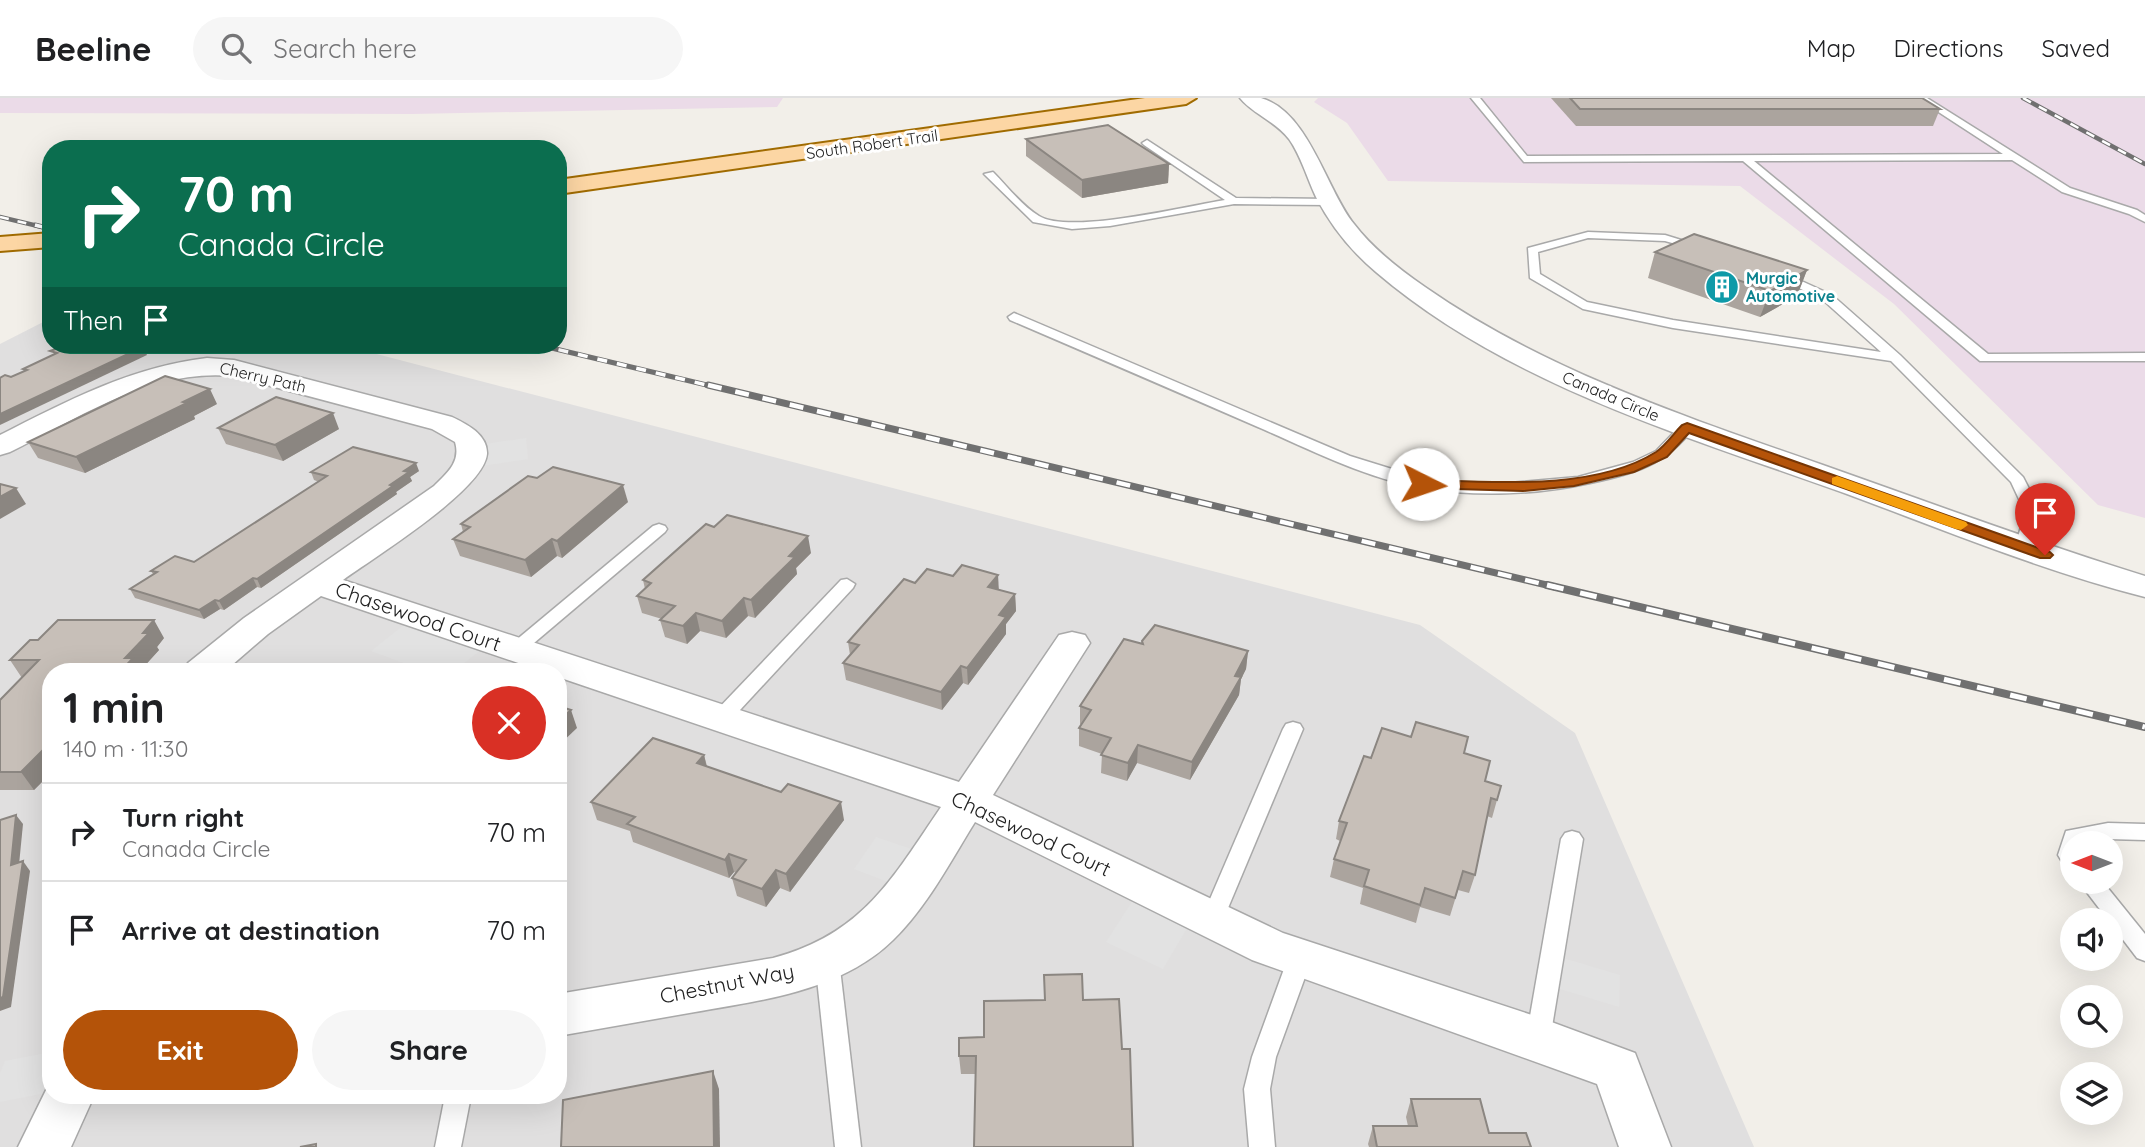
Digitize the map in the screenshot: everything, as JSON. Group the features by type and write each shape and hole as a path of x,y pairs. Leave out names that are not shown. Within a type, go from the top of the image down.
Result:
{"main road":[{"name":"South Robert Trail","path":"567,186 1186,98"},
{"path":"0,244 42,241"}],"street":[{"name":"Canada Circle","path":"1249,98 1277,116 1296,134 1330,202 1350,233 1365,249 1400,279 1448,312 1563,377 1687,427 2023,548 2145,587"},
{"name":"Cherry Path","path":"0,446 143,379 186,367 214,365 442,423 455,428 470,442 474,450 467,471 445,492 317,583"},
{"name":"Chasewood Court","path":"317,583 554,663"},
{"path":"212,663 256,626 317,583"},
{"name":"Chestnut Way","path":"567,1013 773,978 813,967 875,929 900,903 1072,643"},
{"name":"Chasewood Court","path":"567,667 969,801 1258,943 1538,1039 1617,1069 1645,1147"},
{"path":"44,1147 72,1104"}],"lane":[{"path":"1475,98 1524,159 2016,158"},
{"path":"1921,98 2066,190 2133,212 2145,219"},
{"path":"1147,143 1234,201"},
{"path":"1745,158 1985,358 2145,357"},
{"path":"989,174 1037,220 1072,226 1110,223 1234,201 1330,202"},
{"path":"1716,252 1665,238 1588,235 1532,250 1535,276 1583,305 1673,324 1895,358"},
{"path":"1767,269 1828,298 1895,358 2018,480 2032,512 2023,548"},
{"path":"1014,317 1345,458 1387,475 1423,484 1509,487 1574,482 1629,469 1662,454 1687,427"},
{"path":"515,650 659,530"},
{"path":"721,719 847,584"},
{"path":"1212,920 1293,729"},
{"path":"2123,831 2145,832"},
{"path":"1538,1039 1572,839"},
{"path":"2100,894 2145,951"},
{"path":"1262,1147 1257,1089 1259,1079 1264,1057 1300,958"},
{"path":"827,960 848,1147"},
{"path":"448,1147 456,1104"}],"shaded area":[{"path":"0,98 783,98 777,107 412,114 0,113"},
{"path":"1318,98 2145,98 2145,518 2098,505 1894,304 1740,186 1388,181 1347,123 1314,102"},
{"path":"42,323 42,354 377,354 1420,625 1575,733 1754,1147 0,1147 0,344"},
{"path":"526,438 528,459 468,468 472,446"},
{"path":"415,616 491,642 464,663 404,663 371,651"},
{"path":"876,837 932,856 909,890 854,869"},
{"path":"1142,886 1196,913 1163,969 1106,942"},
{"path":"1553,955 1620,975 1619,1007 1547,985"},
{"path":"42,1054 42,1094 0,1102 0,1073 5,1061"}],"building":[{"path":"1570,98 1922,98 1940,109 1580,109"},
{"path":"1108,125 1169,164 1082,180 1026,139"},
{"path":"1694,234 1807,270 1770,291 1655,252"},
{"path":"55,354 128,354 0,414 0,378 5,375 11,377 27,370 23,369"},
{"path":"165,376 210,389 76,457 28,442"},
{"path":"276,397 333,413 275,445 218,428"},
{"path":"353,447 416,463 404,471 409,472 390,485 393,486 257,579 253,578 219,601 215,600 199,610 130,589 157,572 151,571 175,556 194,562 327,476 311,472"},
{"path":"553,467 623,485 557,541 552,539 525,560 453,539 470,527 461,524 528,476 537,478"},
{"path":"0,484 16,488 0,497"},
{"path":"727,515 808,536 789,556 795,557 751,600 744,598 722,621 696,613 683,626 660,620 675,606 637,596 651,583 643,580 706,524 714,527"},
{"path":"962,565 998,575 988,587 1015,594 999,615 1006,617 967,668 961,666 941,692 843,663 859,645 848,642 904,579 915,583 927,569 953,576"},
{"path":"58,620 154,620 143,633 149,633 125,658 133,658 128,663 42,663 42,751 21,772 0,772 0,700 39,660 10,660 30,640 38,640"},
{"path":"1155,625 1248,651 1235,676 1241,677 1192,762 1138,745 1128,763 1101,755 1111,738 1079,728 1091,710 1080,706 1124,639 1143,644 1142,641"},
{"path":"1416,722 1468,737 1464,753 1490,761 1485,781 1501,786 1497,800 1491,798 1475,875 1463,871 1455,898 1425,888 1420,905 1364,886 1369,870 1334,859 1347,823 1339,821 1364,756 1371,758 1382,728 1411,737"},
{"path":"653,738 704,755 697,763 781,792 788,784 841,802 786,874 776,870 762,889 732,878 746,860 729,854 725,860 627,824 635,817 591,802"},
{"path":"16,815 11,865 23,861 3,997 0,998 0,820"},
{"path":"1082,974 1083,1000 1119,999 1122,1049 1130,1049 1133,1147 974,1147 976,1056 959,1056 959,1038 984,1037 984,1001 1045,1000 1044,975"},
{"path":"713,1071 714,1147 561,1147 563,1104 567,1104 567,1099"},
{"path":"1411,1099 1480,1099 1489,1133 1526,1133 1531,1147 1377,1147 1373,1126 1417,1126"}],"railway":[{"path":"2023,98 2145,164"},
{"path":"0,217 42,227"},
{"path":"35,225 42,227"},
{"path":"567,352 715,387"},
{"path":"708,385 1555,587"},
{"path":"1547,585 2145,727"}],"slow traffic":[{"path":"1837,481 1961,525"}],"place":[{"name":"Murgic Automotive","path":"1722,287"}],"route":[{"path":"1423,484 1523,487 1574,482 1629,469 1662,454 1687,427 2045,555"}]}
